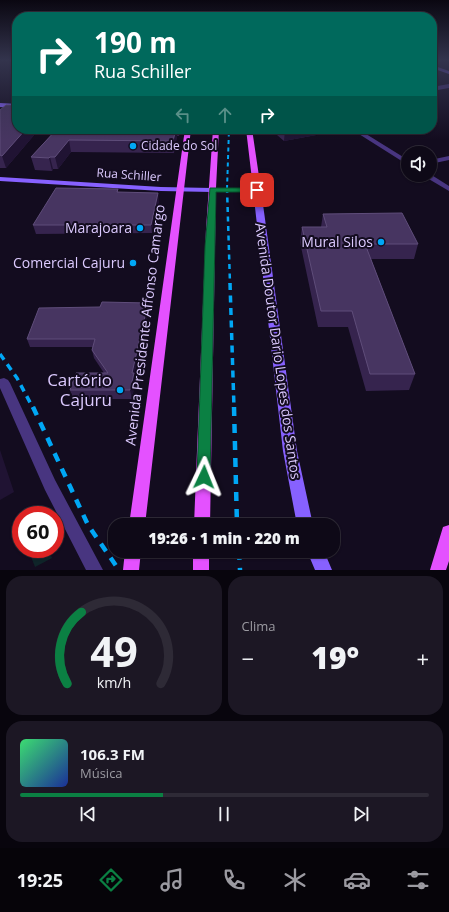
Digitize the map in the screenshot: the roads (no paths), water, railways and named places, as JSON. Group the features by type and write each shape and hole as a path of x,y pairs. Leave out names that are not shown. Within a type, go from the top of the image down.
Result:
{"main road":[{"path":"0,105 12,106"},
{"name":"Avenida Presidente Affonso Camargo","path":"137,518 187,134"},
{"path":"202,518 212,190 216,134"},
{"name":"Avenida Doutor Dario Lopes dos Santos","path":"250,134 290,451 303,518"},
{"name":"Rua Schiller","path":"0,179 180,190 257,190"},
{"path":"438,570 449,533"},
{"path":"131,570 132,558"},
{"path":"201,558 201,570"},
{"path":"318,558 324,570"}],"street":[{"path":"362,134 401,159"},
{"path":"437,161 449,158"},
{"path":"437,182 449,189"},
{"path":"4,384 50,486 95,570"}],"railway":[{"path":"227,189 229,134"},
{"path":"227,189 230,284"},
{"path":"230,283 234,408"},
{"path":"0,354 17,378 33,408"},
{"path":"33,407 88,525 119,570"},
{"path":"234,407 237,518"},
{"path":"239,558 240,570"}],"place":[{"name":"Cidade do Sol","path":"133,146"},
{"name":"Marajoara","path":"140,228"},
{"name":"Mural Silos","path":"381,242"},
{"name":"Comercial Cajuru","path":"133,263"},
{"name":"Cartório Cajuru","path":"120,390"}]}
